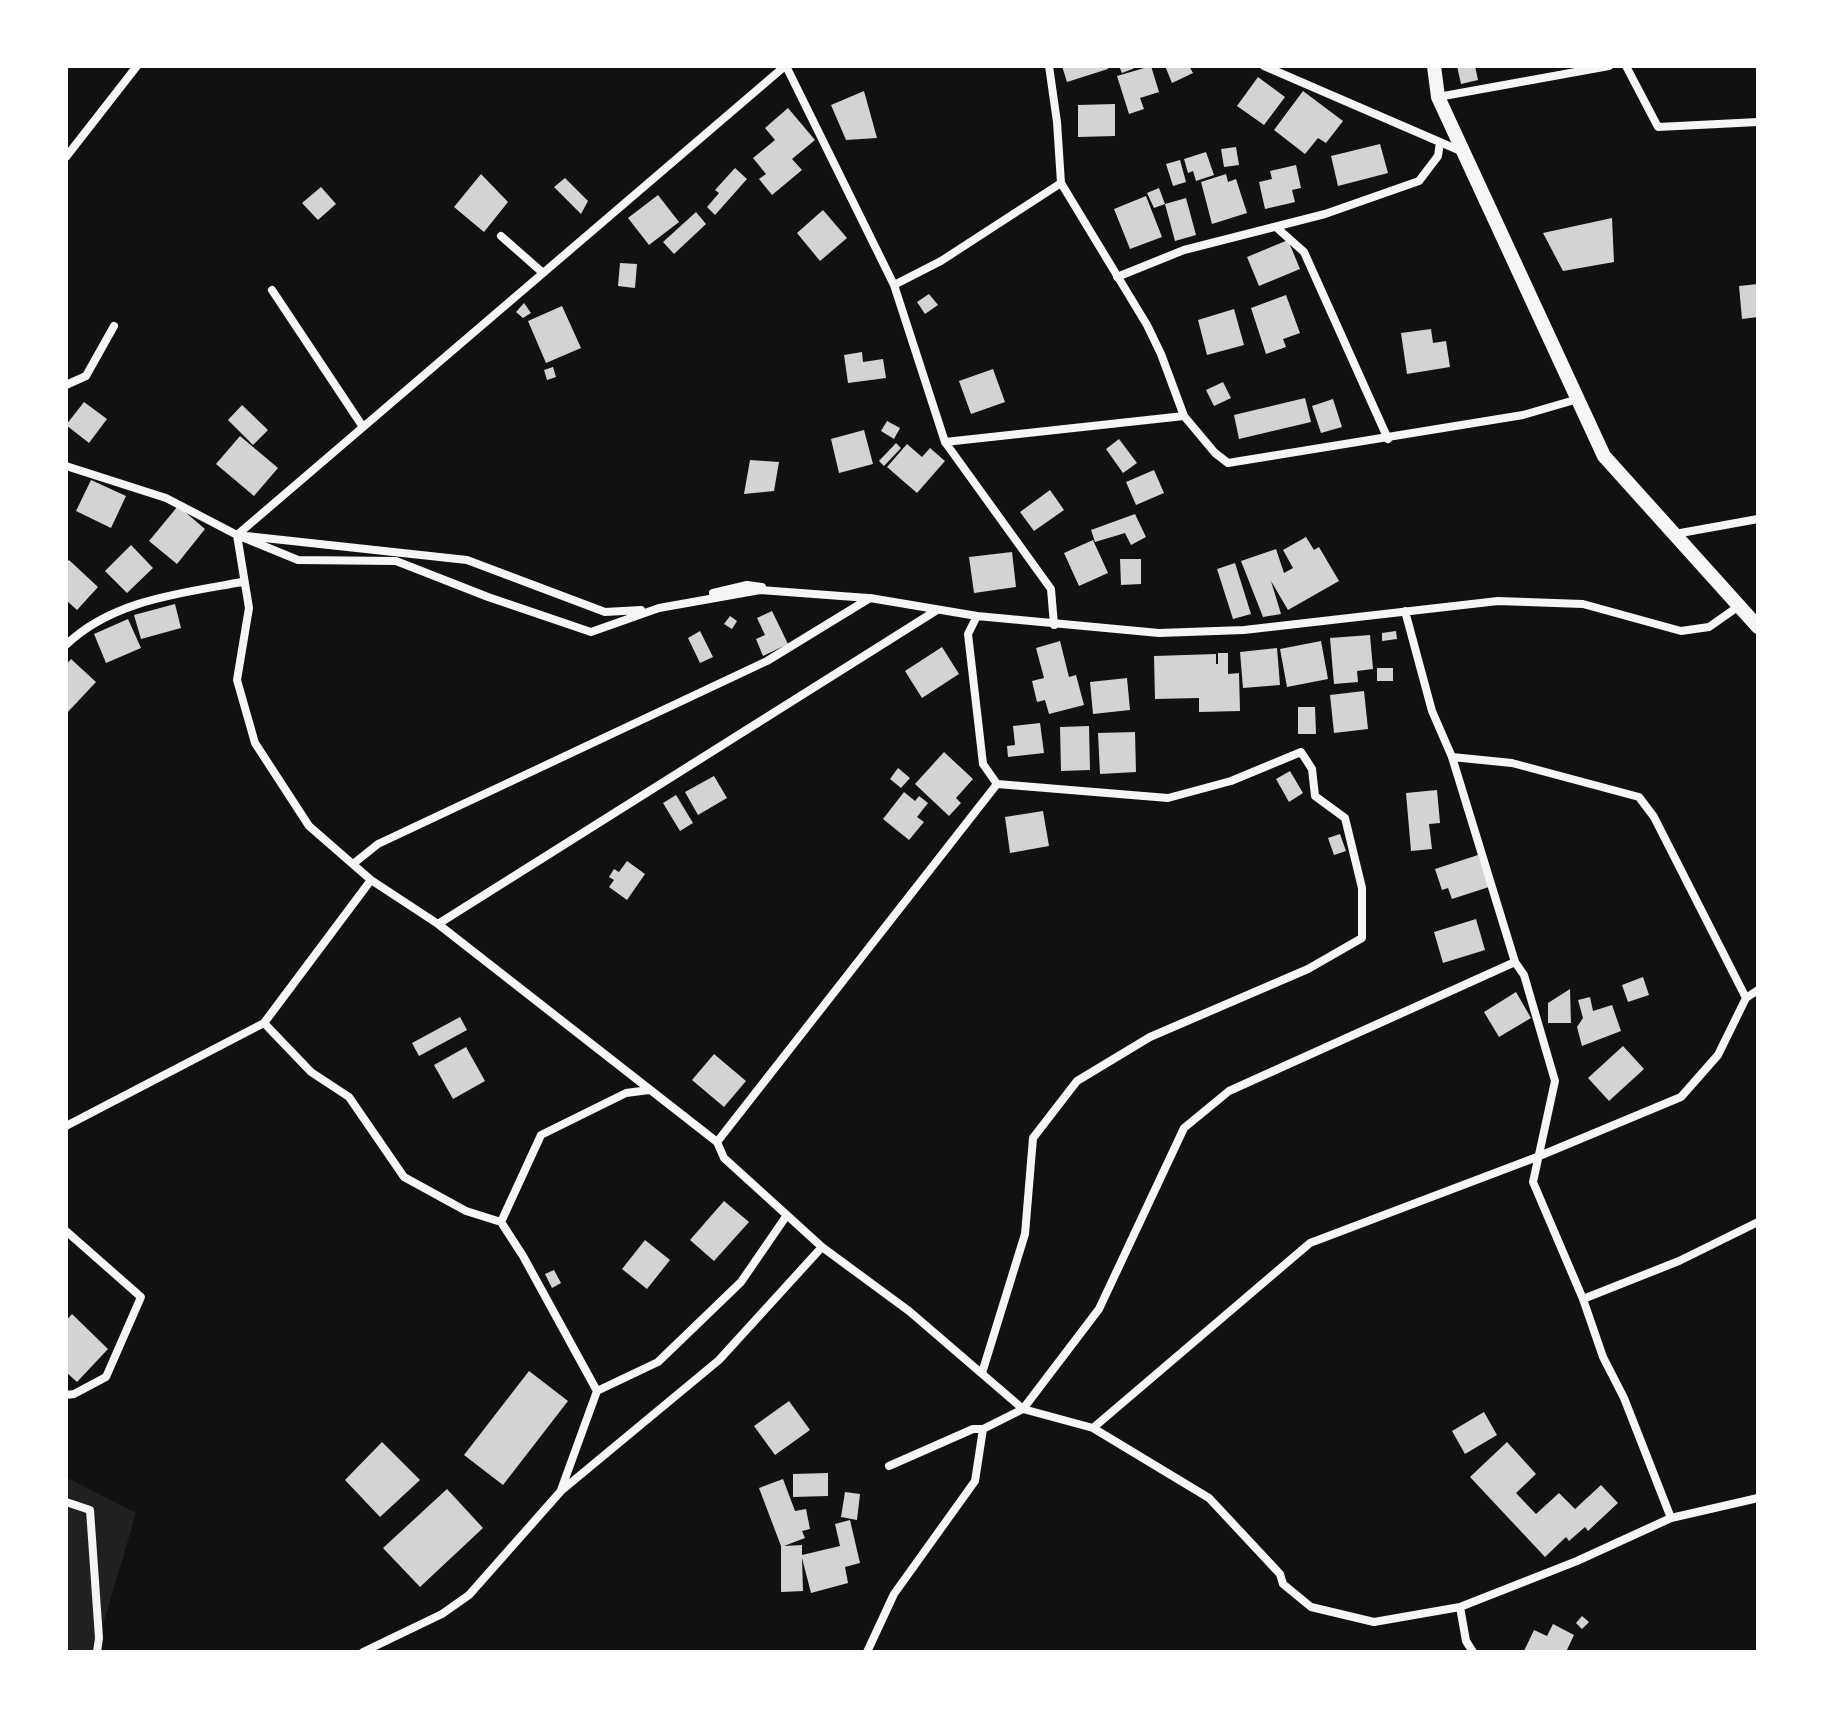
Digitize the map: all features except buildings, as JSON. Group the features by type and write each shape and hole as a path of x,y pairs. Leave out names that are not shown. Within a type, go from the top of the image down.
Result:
{"street":[{"path":"66,157 137,66"},
{"path":"237,535 785,66 894,285 945,442 1051,589 1054,625"},
{"path":"1049,66 1061,183 1161,354 1184,416 1215,453 1228,463 1523,415 1578,399"},
{"path":"1264,66 1464,152"},
{"path":"1434,66 1438,97 1604,456 1758,627"},
{"path":"1438,97 1609,66"},
{"path":"1626,66 1658,127 1758,122"},
{"path":"1117,277 1184,250 1325,214 1419,181 1438,156 1440,142"},
{"path":"894,285 941,261 1061,183"},
{"path":"1276,227 1304,252 1388,439"},
{"path":"501,236 543,273"},
{"path":"272,290 363,427"},
{"path":"66,385 86,376 114,326"},
{"path":"945,442 1184,416"},
{"path":"66,466 166,498 237,535 298,560 396,561 591,632 659,608 760,590 870,598"},
{"path":"1674,534 1758,519"},
{"path":"237,535 242,582 249,608 237,680 255,743 309,826 371,880 438,924 717,1142 724,1158 822,1247 909,1311 1023,1409 1093,1428 1209,1498 1280,1574 1283,1584 1311,1607 1374,1622 1460,1607 1577,1561 1671,1518 1758,1498"},
{"path":"237,535 467,560 605,612 636,611 747,585 870,598 1054,625 1159,633 1244,630 1498,601 1583,604 1681,631 1709,627 1739,606"},
{"path":"66,645 107,615 160,597 242,582"},
{"path":"353,864 378,844 767,661 870,598"},
{"path":"438,924 937,609"},
{"path":"1405,611 1432,711 1452,757 1515,962 1524,975 1555,1081 1533,1182 1671,1518"},
{"path":"977,616 968,634 981,749 983,764 997,784"},
{"path":"982,1373 1025,1234 1033,1138 1077,1081 1150,1037 1308,969 1362,938 1362,888 1345,818 1315,796 1312,769 1301,752 1231,781 1168,798 997,784"},
{"path":"1452,757 1512,763 1639,797 1654,817 1746,998"},
{"path":"717,1142 997,784"},
{"path":"66,1126 264,1023 371,880"},
{"path":"889,1466 973,1429 983,1429 1023,1409 1099,1309 1184,1128 1229,1091 1515,962"},
{"path":"1093,1428 1310,1243 1537,1157 1681,1097 1718,1055 1746,998 1758,990"},
{"path":"264,1023 311,1072 349,1097 404,1177 466,1211 501,1222 597,1391"},
{"path":"501,1222 541,1135 626,1093 649,1090"},
{"path":"561,1491 597,1391 658,1362 741,1282 787,1215"},
{"path":"1583,1299 1679,1261 1758,1222"},
{"path":"66,1231 141,1297 106,1377 66,1395"},
{"path":"363,1652 442,1614 469,1595 561,1491 719,1360 822,1247"},
{"path":"867,1652 894,1594 975,1481 983,1429"},
{"path":"66,1502 90,1510 99,1638 97,1652"},
{"path":"1460,1607 1466,1641 1473,1652"}],"shaded area":[{"path":"66,1477 136,1513 95,1652 66,1652"}]}
